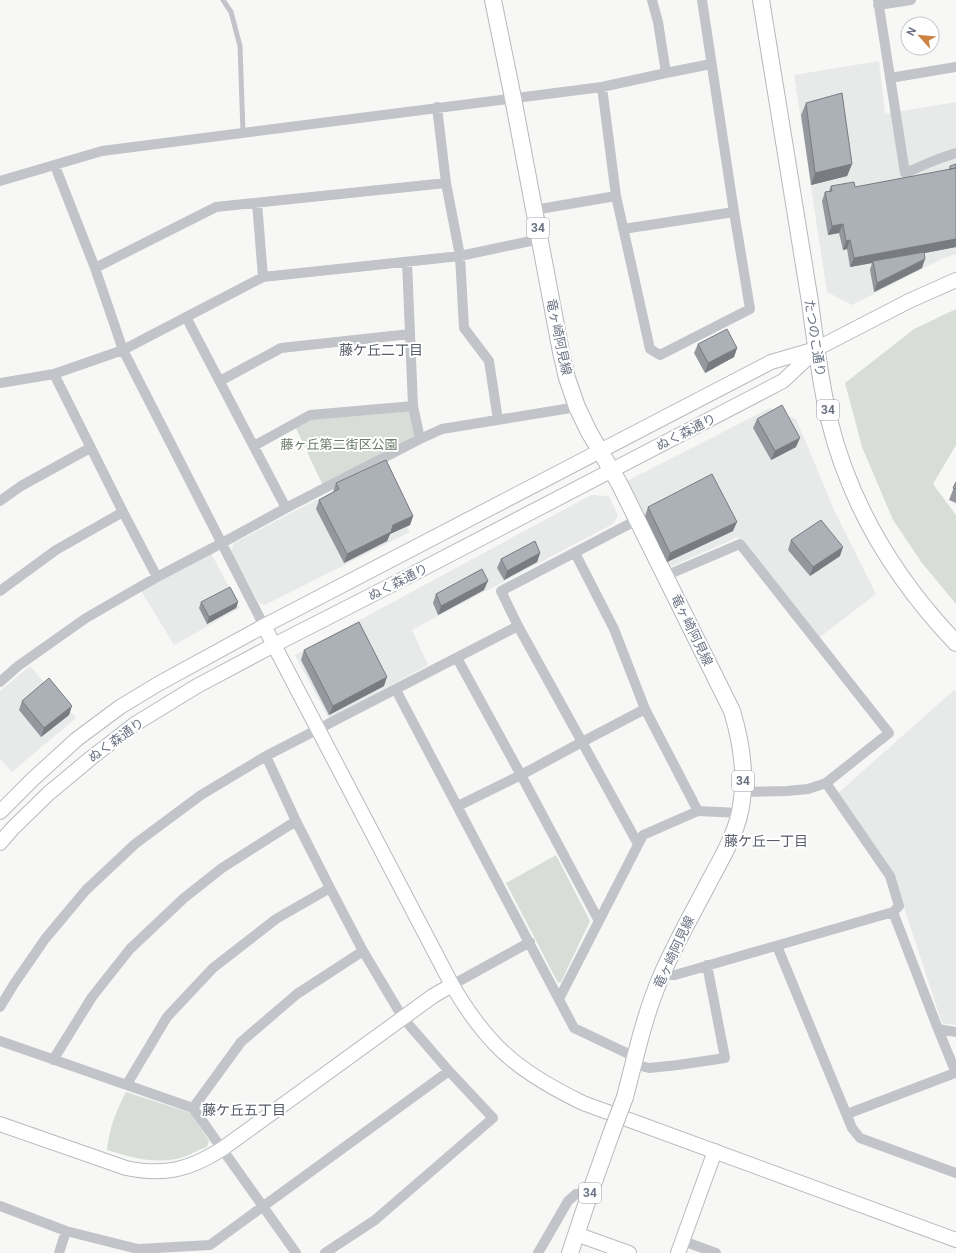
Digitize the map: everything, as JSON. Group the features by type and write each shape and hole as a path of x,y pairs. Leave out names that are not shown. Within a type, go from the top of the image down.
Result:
{"main road":[{"name":"竜ヶ崎阿見線","path":"493,0 567,378 577,407 600,451 612,470 732,711 742,749 743,792 740,813 727,847 663,972 650,1007 624,1097 570,1253"},
{"name":"たつのこ通り","path":"762,0 810,302 816,350 830,420 838,448 852,489 867,522 894,568 916,597 956,643"},
{"name":"ぬく森通り","path":"0,812 33,779 77,739 120,707 170,677 264,626 771,362 816,350 909,301 956,280"},
{"name":"ぬく森通り","path":"0,844 13,828 48,793 91,758 135,724 197,686 783,381 816,350"},
{"path":"264,626 452,985 463,1004 502,1052 551,1086 583,1103 956,1240"},
{"path":"0,1124 138,1171 155,1172 188,1167 206,1159 222,1149 433,996 452,985"},
{"path":"680,1247 715,1152"},
{"path":"576,1234 629,1253"}],"street":[{"path":"652,0 658,22 666,73"},
{"path":"602,88 616,196 623,229 650,349 660,355 750,309 702,0"},
{"path":"911,0 878,2 905,173 956,153"},
{"path":"0,181 102,151 513,98 602,88 711,64"},
{"path":"890,78 956,67"},
{"path":"437,108 446,183 460,256 464,328 490,361 498,420"},
{"path":"55,166 95,268 123,350 264,626"},
{"path":"95,268 216,207 446,183"},
{"path":"534,210 616,196"},
{"path":"257,203 263,277"},
{"path":"623,229 734,212"},
{"path":"0,383 54,374 123,350 263,277 460,256 540,239"},
{"path":"407,262 414,406 420,439"},
{"path":"186,317 286,508"},
{"path":"220,381 281,348 410,334"},
{"path":"54,374 90,448 157,577"},
{"path":"254,446 310,415 414,406"},
{"path":"0,682 18,666 86,618 157,577 420,439 442,429 577,407"},
{"path":"0,501 22,486 90,448"},
{"path":"0,591 56,550 123,512"},
{"path":"637,520 501,591 518,626 638,844"},
{"path":"665,576 740,544 889,733 826,783 808,789 743,792"},
{"path":"575,553 614,629 645,709 698,811"},
{"path":"0,1008 14,984 45,939 86,890 135,844 201,794 266,756 518,626"},
{"path":"457,658 599,921"},
{"path":"396,690 574,1028 649,1068 726,1058 707,966"},
{"path":"458,806 521,775 645,709"},
{"path":"266,756 296,821 330,888 363,951 403,1018 449,1071 493,1118 376,1220 325,1253"},
{"path":"663,972 675,975 893,912 899,906 890,876 826,783"},
{"path":"559,999 643,835 698,811 740,813"},
{"path":"53,1060 92,997 130,949 184,898 222,868 296,821"},
{"path":"127,1084 167,1016 213,968 276,919 330,888"},
{"path":"847,1114 956,1073 893,912"},
{"path":"452,985 530,942"},
{"path":"777,946 852,1128 860,1138 956,1173"},
{"path":"193,1108 241,1042 297,994 363,951"},
{"path":"938,1029 956,1032"},
{"path":"0,1041 193,1108 296,1253"},
{"path":"0,1206 66,1231 138,1251 210,1245 449,1071"},
{"path":"538,1253 568,1201 576,1194 590,1193"},
{"path":"60,1253 66,1231"},
{"path":"680,1247 716,1253"}],"lane":[{"path":"223,0 231,12 240,46 243,133"}],"shaded area":[{"path":"879,61 885,114 956,102 956,254 942,259 852,305 827,292 794,75"},
{"path":"770,408 796,419 836,514 876,594 816,640 738,537 668,568 627,481"},
{"path":"377,468 410,532 265,605 259,603 231,551 234,543"},
{"path":"591,495 609,496 618,516 613,524 412,630 428,665 329,719 295,655"},
{"path":"211,553 240,608 174,645 141,591"},
{"path":"30,666 76,718 12,772 0,759 0,691"},
{"path":"954,690 956,693 956,1025 942,1023 894,877 837,794"}],"green space":[{"path":"956,309 956,445 933,484 956,515 956,604 922,563 893,520 862,447 845,383 914,329"},
{"name":"藤ヶ丘第二街区公園","path":"413,406 420,439 324,488 294,424 310,415"},
{"path":"556,855 590,921 561,982 558,983 506,883"},
{"path":"126,1092 191,1113 209,1141 207,1147 184,1157 164,1160 145,1160 107,1150 114,1120"}],"building":[{"path":"842,93 852,164 815,173 806,103"},
{"path":"956,164 956,168 950,169 950,166"},
{"path":"956,168 956,239 854,258 850,240 846,241 843,224 832,226 825,192 832,191 831,186 854,182 855,187"},
{"path":"924,252 925,259 877,283 873,261"},
{"path":"727,329 737,348 708,363 698,344"},
{"path":"782,405 800,438 775,451 757,419"},
{"path":"386,460 413,516 393,525 391,532 347,554 319,500 339,489 336,483"},
{"path":"712,474 737,522 670,553 648,507"},
{"path":"956,482 956,489 953,488"},
{"path":"821,520 843,547 813,567 791,540"},
{"path":"535,541 540,553 507,571 501,559"},
{"path":"482,569 488,581 441,606 436,594"},
{"path":"230,587 238,602 209,617 201,602"},
{"path":"359,622 387,677 333,706 304,650"},
{"path":"49,678 72,706 44,728 22,701"}],"district":[{"name":"藤ケ丘二丁目","path":"381,350"},
{"name":"藤ケ丘一丁目","path":"766,841"},
{"name":"藤ケ丘五丁目","path":"244,1110"}]}
